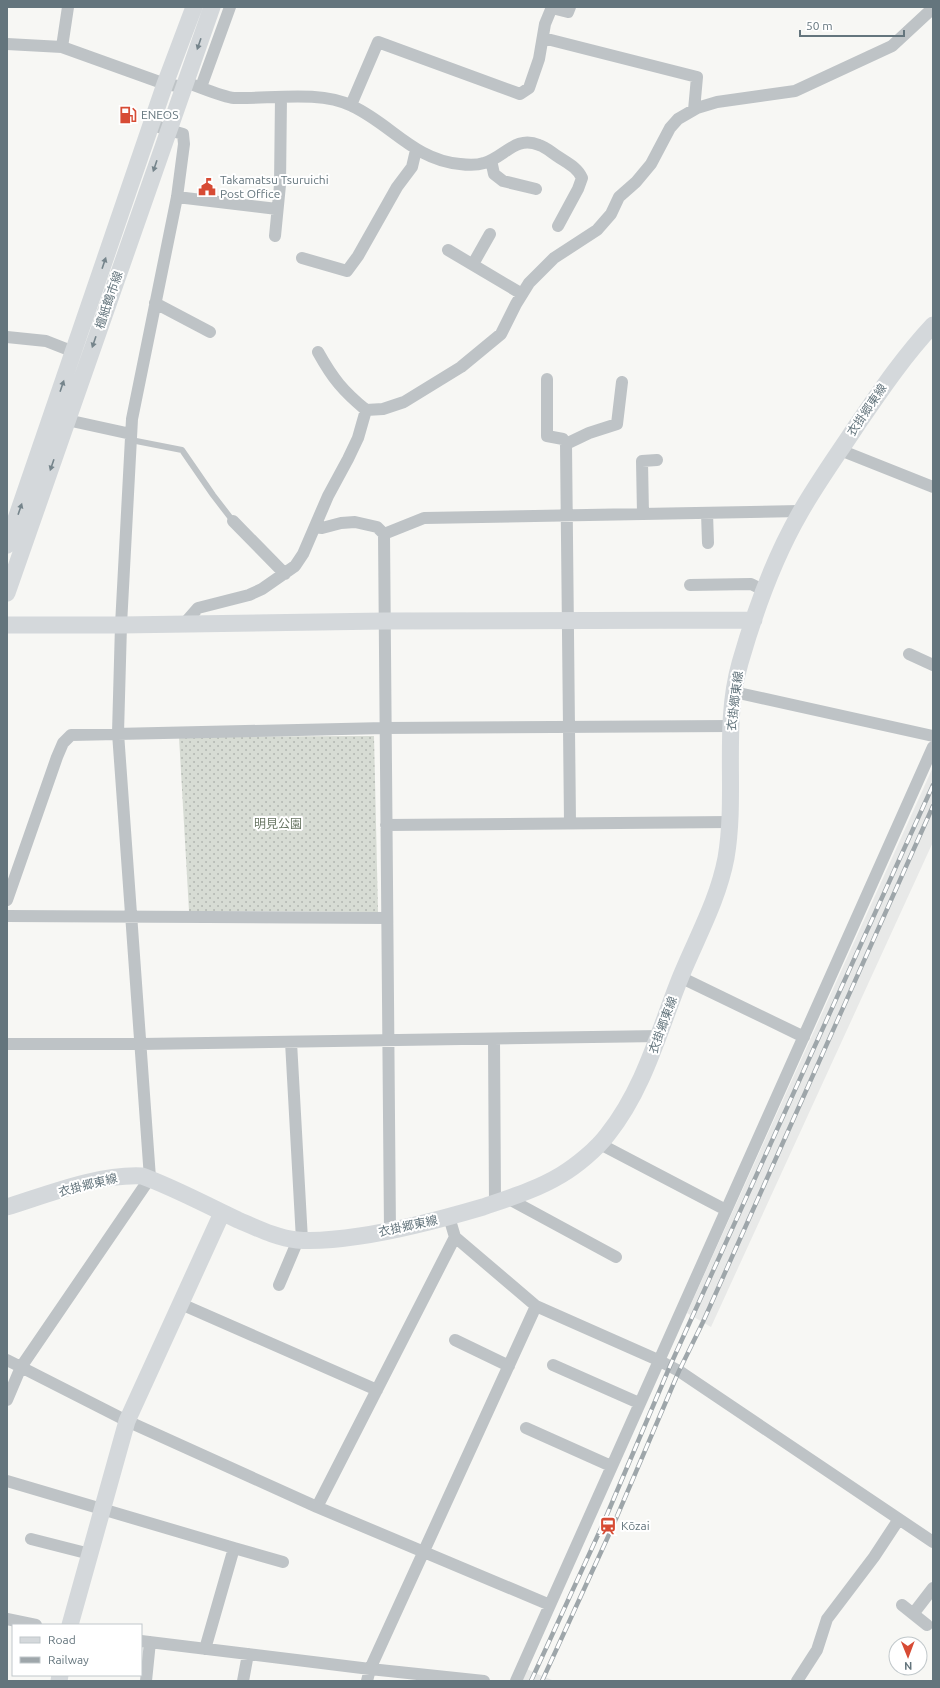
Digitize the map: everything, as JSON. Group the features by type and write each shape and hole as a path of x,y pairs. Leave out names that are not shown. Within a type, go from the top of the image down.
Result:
{"main road":[{"name":"檀紙鶴市線","path":"7,593 67,420 160,127 165,84 194,7"},
{"name":"檀紙鶴市線","path":"7,545 74,352 160,127 190,85 212,7"},
{"name":"衣掛郷東線","path":"7,1207 68,1188 105,1179 127,1175 142,1176 150,1178 222,1213 282,1237 300,1240 333,1240 390,1232 449,1217 502,1201 562,1174 600,1144 633,1098 660,1036 680,977 717,893 726,857 729,822 731,726 734,692 739,666 754,620 782,548 800,512 840,450 897,366 933,325"},
{"path":"7,625 121,625 384,621 754,620"},
{"path":"70,1624 127,1421 222,1213"}],"street":[{"path":"62,47 68,7"},
{"path":"190,85 230,7"},
{"path":"351,105 378,42 520,94 529,88 539,59 545,24 552,8 568,12 570,7"},
{"path":"318,352 331,375 348,394 366,410 382,409 404,402 461,367 501,334 516,304 529,283 554,258 597,230 611,214 619,197 636,182 651,164 670,128 678,119 694,110 717,102 795,91 892,46 933,8"},
{"path":"543,38 697,77 694,110"},
{"path":"7,44 62,47 165,84 190,85 233,98 281,97 335,100 351,105 370,116 416,150 438,160 460,164 485,163 516,145 527,142 540,145 578,170 582,178 578,189 558,226"},
{"path":"275,236 280,185 281,97"},
{"path":"7,1400 21,1367 150,1178 118,733 121,625 131,437 136,392 176,196 184,144 182,134 160,127"},
{"path":"302,258 347,271 358,256 396,187 412,167 416,150"},
{"path":"491,160 494,174 503,181 536,189"},
{"path":"176,196 277,209"},
{"path":"473,264 490,234"},
{"path":"448,250 522,294"},
{"path":"154,302 210,332"},
{"path":"7,337 46,342 74,352"},
{"path":"547,379 547,436 563,438 566,444 570,823"},
{"path":"566,444 589,433 617,424 622,382"},
{"path":"184,624 198,608 262,589 295,566 303,554 328,496 358,438 366,410"},
{"path":"67,420 131,437"},
{"path":"840,450 933,487"},
{"path":"643,514 642,460 657,460"},
{"path":"384,534 424,518 800,512"},
{"path":"707,513 708,542"},
{"path":"233,521 285,574"},
{"path":"315,527 322,528 341,523 355,522 377,527 384,534 390,1232"},
{"path":"690,585 751,584 765,591"},
{"path":"909,654 933,665"},
{"path":"734,692 933,736"},
{"path":"7,900 57,757 63,743 71,734 385,728 731,726"},
{"path":"516,1681 658,1360 933,747"},
{"path":"386,825 729,822"},
{"path":"7,916 387,918"},
{"path":"680,977 804,1037"},
{"path":"7,1044 141,1044 660,1036"},
{"path":"494,1039 502,1201 616,1257"},
{"path":"279,1285 300,1240 291,1042"},
{"path":"600,1144 726,1210"},
{"path":"449,1217 455,1237 536,1306 658,1360 679,1371 933,1542"},
{"path":"317,1508 455,1237"},
{"path":"181,1304 377,1390"},
{"path":"367,1681 370,1669 536,1306"},
{"path":"455,1340 509,1366"},
{"path":"7,1360 127,1421 317,1508 550,1605"},
{"path":"552,1365 639,1403"},
{"path":"526,1428 611,1466"},
{"path":"7,1481 283,1562"},
{"path":"797,1681 817,1650 827,1620 874,1557 898,1519"},
{"path":"31,1539 90,1554"},
{"path":"204,1649 234,1548"},
{"path":"913,1614 933,1588"},
{"path":"902,1605 927,1625"},
{"path":"7,1619 31,1624"},
{"path":"146,1681 145,1641 370,1669 484,1681"},
{"path":"244,1681 248,1654"}],"lane":[{"path":"131,437 182,450 233,521"}],"shaded area":[{"path":"933,767 933,842 711,1327 687,1313"},
{"path":"527,1669 535,1673 552,1680 522,1681"}],"green space":[{"name":"明見公園","path":"374,736 378,912 189,911 179,737"}],"railway":[{"path":"531,1681 603,1524 670,1366 933,785"},
{"path":"542,1681 612,1528 679,1371 703,1322 933,806"}],"place":[{"name":"ENEOS","path":"128,115"},
{"name":"Takamatsu Tsuruichi Post Office","path":"207,187"},
{"name":"Kōzai","path":"608,1526"}]}
